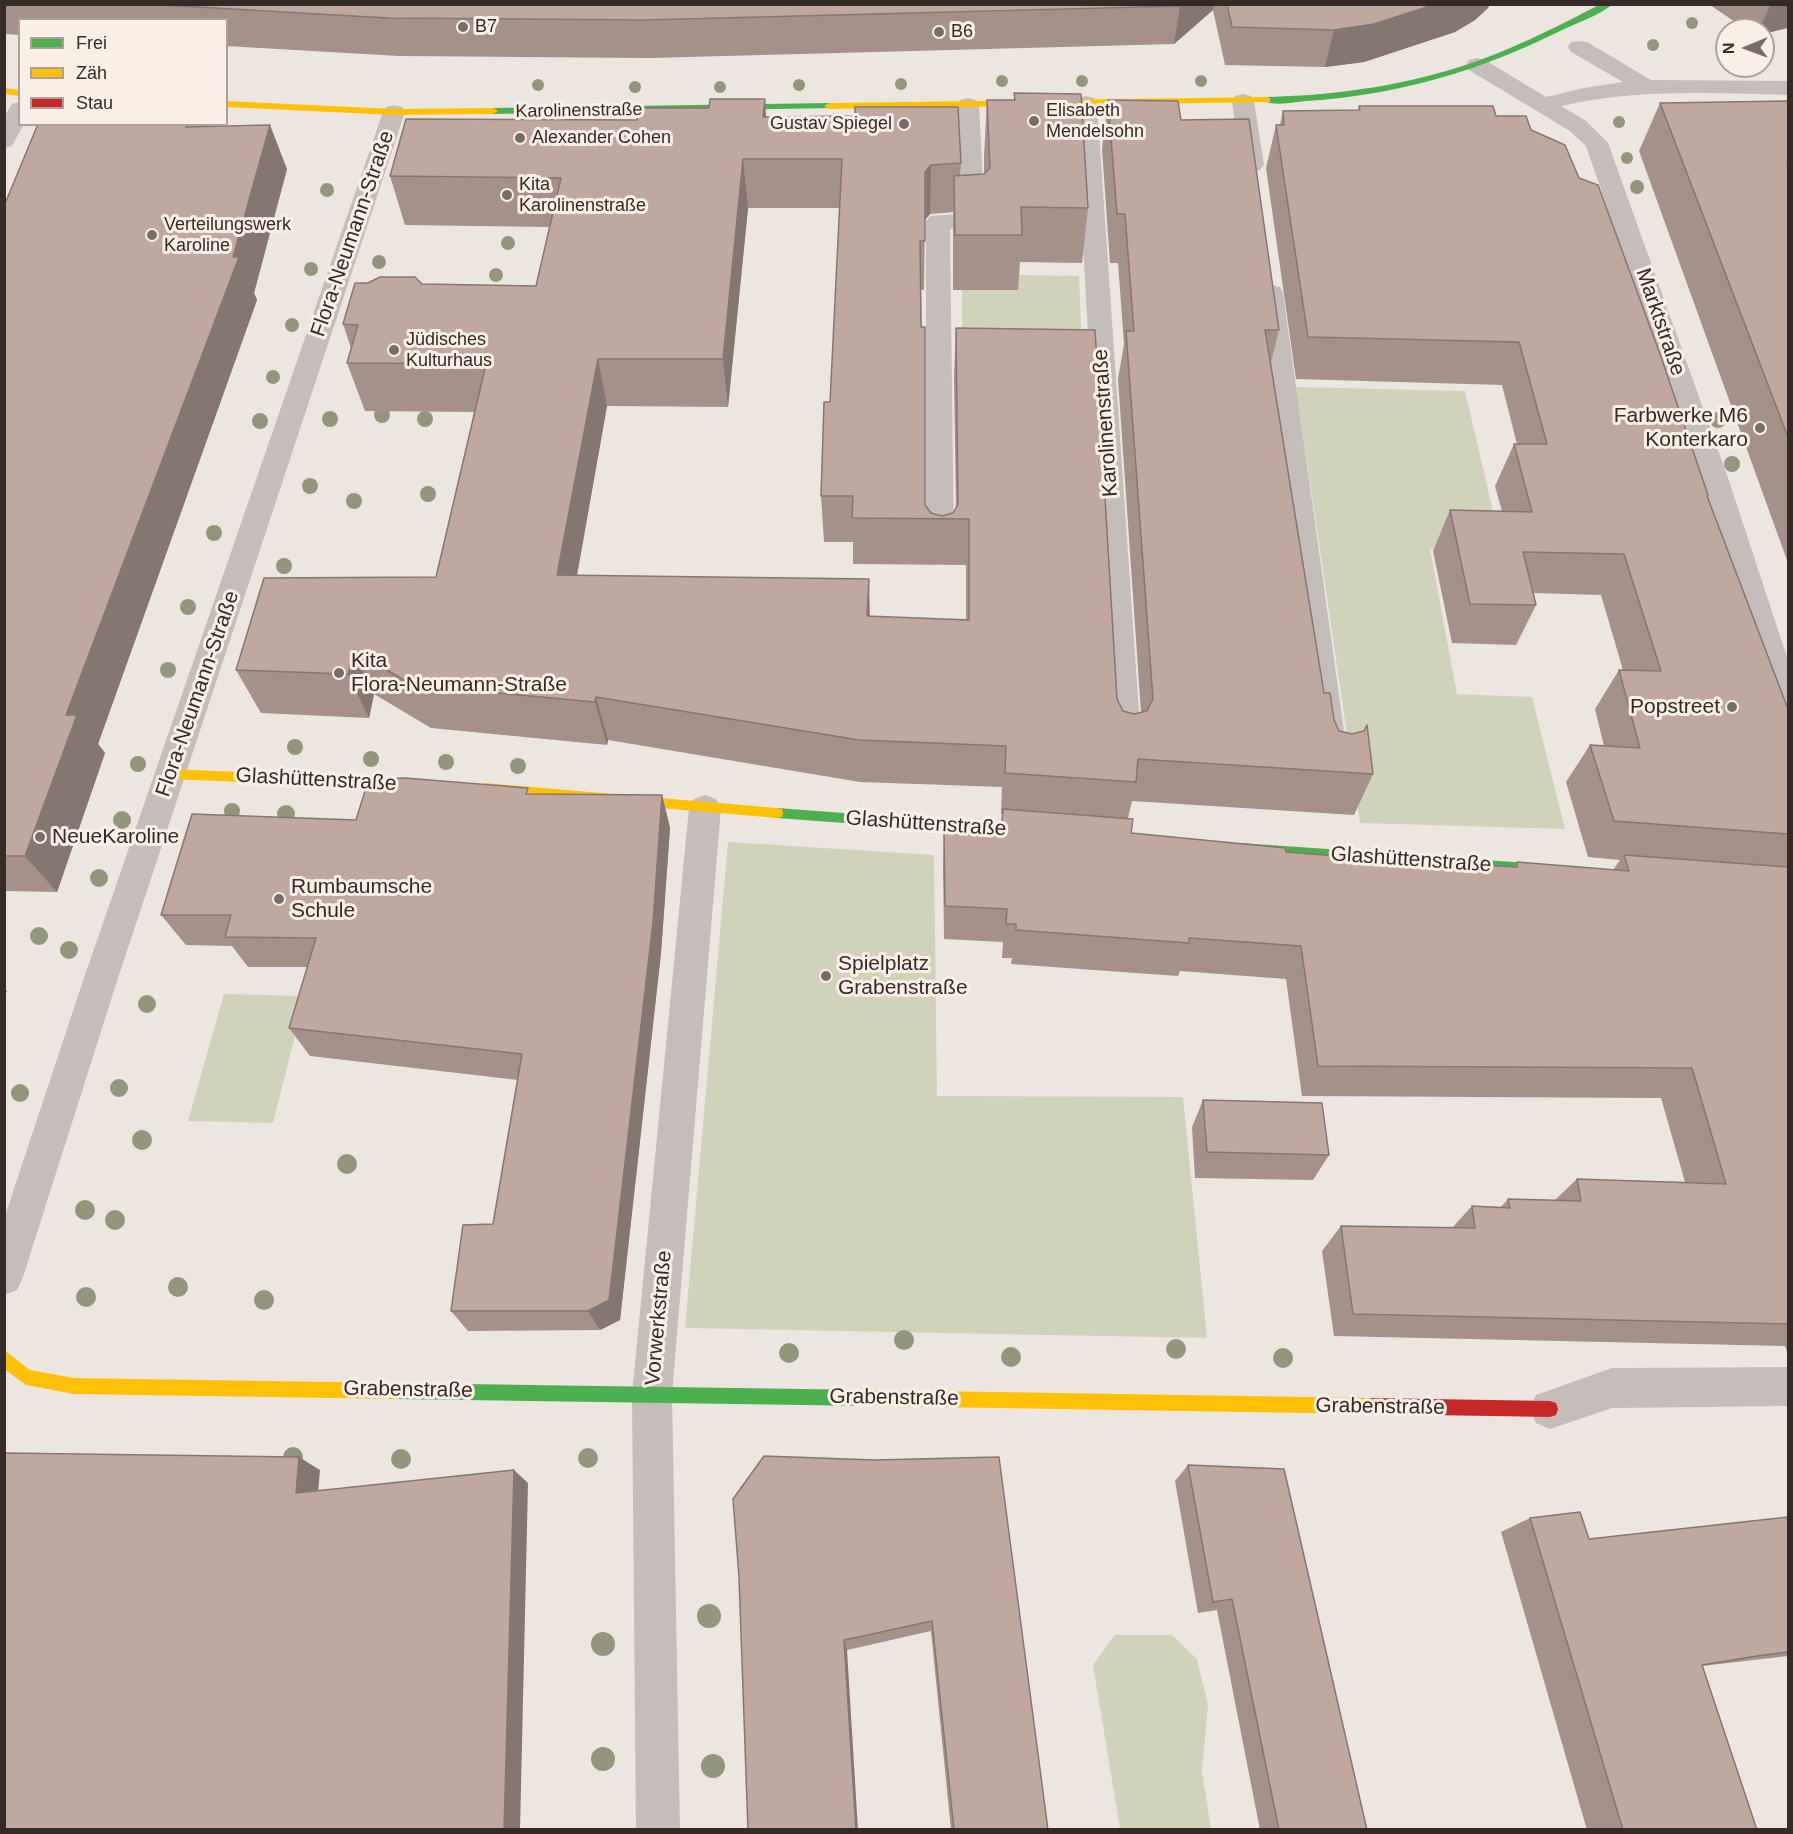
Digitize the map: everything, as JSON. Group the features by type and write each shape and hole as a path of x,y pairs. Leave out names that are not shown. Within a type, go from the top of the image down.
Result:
{"street":[{"name":"Karolinenstraße","path":"228,104 394,112 1301,100 1368,92 1437,78 1477,65 1609,4"},
{"path":"1579,47 1646,87"},
{"name":"Marktstraße","path":"1477,65 1578,126 1592,137 1600,150 1717,484 1753,602 1788,700"},
{"path":"1555,101 1584,93 1646,87 1787,90"},
{"path":"1243,101 1256,187"},
{"name":"Karolinenstraße","path":"1086,103 1126,742"},
{"path":"940,550 938,221 973,222 968,105"},
{"name":"Flora-Neumann-Straße","path":"4,1277 101,978 394,112"},
{"path":"4,141 18,113"},
{"path":"1267,263 1310,599 1334,762"},
{"name":"Glashüttenstraße","path":"171,774 431,786"},
{"name":"Glashüttenstraße","path":"467,787 561,792 705,808 1060,834"},
{"name":"Vorwerkstraße","path":"658,1830 652,1394 705,808"},
{"name":"Glashüttenstraße","path":"1231,847 1542,870"},
{"name":"Grabenstraße","path":"4,1358 26,1377 74,1386 1550,1409 1612,1388 1788,1387"}],"green space":[{"path":"1017,275 1079,276 1083,377 962,375 962,290 1017,290"},
{"path":"1296,387 1465,391 1501,545 1430,549 1457,694 1532,697 1565,829 1360,823"},
{"name":"Spielplatz Grabenstraße","path":"728,842 934,855 937,1096 1183,1097 1207,1338 685,1328"},
{"path":"224,994 305,996 273,1123 188,1121"},
{"path":"1115,1635 1172,1635 1197,1659 1208,1705 1202,1772 1211,1829 1120,1829 1093,1665"}],"building":[{"path":"146,4 1182,4 1180,6 645,20 388,18"},
{"path":"1227,4 1436,4 1374,24 1334,30 1232,27"},
{"path":"1014,93 1081,94 1088,208 1021,207 1022,235 955,235 954,176 984,174 990,168 987,100 1015,100"},
{"path":"710,99 765,99 763,117 855,116 855,107 958,107 961,163 931,165 925,172 925,241 920,241 921,327 925,327 925,505 931,513 942,516 953,513 958,504 956,328 1095,330 1117,699 1123,711 1134,714 1147,711 1153,699 1126,331 1134,331 1125,214 1117,214 1108,100 1178,101 1181,120 1249,119 1279,330 1265,330 1324,693 1330,693 1334,720 1339,731 1352,734 1364,731 1367,725 1373,774 1138,759 1136,782 1005,773 1006,746 859,740 596,697 595,702 412,685 354,650 348,674 236,670 264,578 436,577 486,364 347,363 358,325 343,324 355,283 368,283 380,277 415,277 422,284 536,286 561,178 390,176 406,119 637,120 639,108 709,108","holes":["743,159 842,159 830,402 824,402 821,496 853,496 852,518 969,519 969,620 867,616 869,579 557,575 598,359 723,359"]},
{"path":"1788,101 1787,164 1788,437 1660,103"},
{"path":"1359,106 1493,106 1496,116 1526,116 1531,130 1565,145 1579,178 1598,185 1660,354 1707,496 1788,709 1788,834 1614,821 1590,745 1640,748 1619,670 1661,671 1624,554 1523,552 1536,605 1470,604 1450,510 1532,512 1514,444 1547,444 1519,342 1308,337 1276,125 1284,125 1283,111 1360,110"},
{"path":"270,125 233,257 239,257 66,715 77,715 25,856 4,856 4,206 37,126"},
{"path":"405,778 528,788 526,794 662,795 653,922 609,1300 588,1311 451,1311 463,1225 493,1224 522,1054 289,1028 316,938 225,937 231,915 161,915 192,814 356,820 365,791 381,779"},
{"path":"1003,809 1133,819 1131,833 1285,848 1286,852 1402,861 1517,867 1517,862 1629,871 1624,855 1788,867 1788,1324 1353,1314 1341,1226 1475,1228 1472,1206 1510,1208 1508,1199 1581,1201 1577,1179 1726,1184 1692,1068 1318,1066 1301,946 1189,938 1189,943 1016,930 1016,924 1006,924 1007,909 945,906 944,833 1001,836"},
{"path":"1203,1100 1322,1103 1329,1155 1207,1152"},
{"path":"4,1453 299,1457 296,1493 514,1470 504,1830 4,1830"},
{"path":"764,1456 874,1460 999,1457 1048,1830 954,1830 932,1621 844,1640 856,1830 748,1830 739,1577 733,1499"},
{"path":"1188,1465 1284,1469 1367,1830 1279,1830 1232,1599 1213,1602"},
{"path":"1580,1512 1589,1539 1788,1517 1788,1652 1702,1665 1757,1830 1623,1830 1530,1518"}],"traffic: fast":[{"path":"1267,100 1353,94 1437,77 1507,53 1609,4"},
{"path":"493,111 829,106"},
{"path":"777,813 1046,833"},
{"path":"1241,848 1528,869"},
{"path":"395,1391 870,1398"}],"traffic: slow":[{"path":"4,91 18,93"},
{"path":"829,106 1267,100"},
{"path":"228,104 394,112 493,111"},
{"path":"171,774 421,785"},
{"path":"485,788 777,813"},
{"path":"4,1358 26,1377 74,1386 395,1391"},
{"path":"870,1398 1371,1406"}],"traffic: jam":[{"path":"1371,1406 1550,1409"}],"place":[{"name":"B7","path":"463,27"},
{"name":"B6","path":"939,32"},
{"name":"Elisabeth Mendelsohn","path":"1034,121"},
{"name":"Gustav Spiegel","path":"904,124"},
{"name":"Alexander Cohen","path":"520,138"},
{"name":"Kita Karolinenstraße","path":"507,195"},
{"name":"Verteilungswerk Karoline","path":"152,235"},
{"name":"Jüdisches Kulturhaus","path":"394,350"},
{"name":"Farbwerke M6 Konterkaro","path":"1760,428"},
{"name":"Kita Flora-Neumann-Straße","path":"339,673"},
{"name":"Popstreet","path":"1732,707"},
{"name":"NeueKaroline","path":"40,837"},
{"name":"Rumbaumsche Schule","path":"279,899"},
{"name":"Spielplatz Grabenstraße","path":"826,976"}]}
